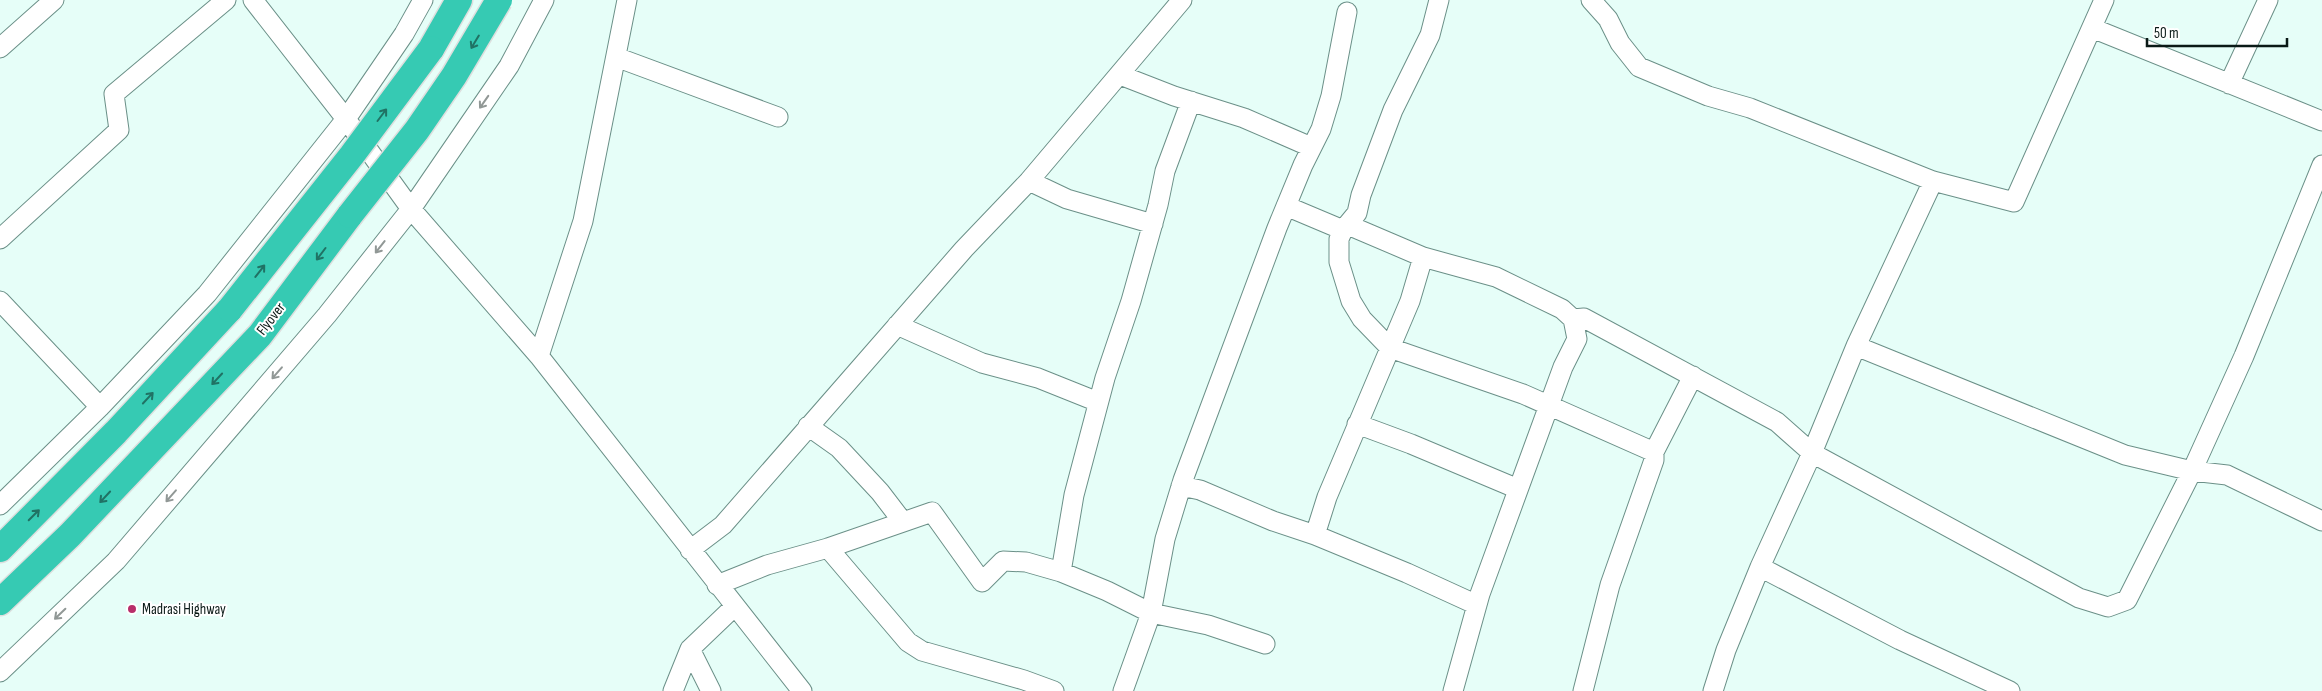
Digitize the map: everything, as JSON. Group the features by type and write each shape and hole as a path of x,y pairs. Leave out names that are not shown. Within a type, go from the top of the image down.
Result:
{"highway":[{"path":"0,549 116,432 230,309 352,156 431,49 459,0"},
{"name":"Flyover","path":"0,602 70,535 260,335 417,130 454,76 500,0"}],"street":[{"path":"0,48 54,0"},
{"path":"0,239 119,130 114,94 226,0"},
{"path":"253,0 346,119 410,209 539,356 802,691"},
{"path":"0,505 100,407 207,294 346,119 404,34 422,0"},
{"path":"0,672 116,561 327,315 410,209 509,66 544,0"},
{"path":"539,356 583,221 627,0"},
{"path":"690,550 723,525 964,248 1029,181 1182,0"},
{"path":"1439,0 1430,35 1393,110 1361,195 1357,213 1345,227 1339,239 1339,262 1351,301 1362,319 1390,348 1523,394 1548,407 1654,452"},
{"path":"1591,0 1608,19 1620,43 1639,67 1708,96 1750,108 1933,181 2014,202 2104,0"},
{"path":"2229,84 2268,0"},
{"path":"1123,691 1150,613 1165,539 1181,486 1286,206 1321,129 1331,96 1347,12"},
{"path":"2092,28 2322,121"},
{"path":"616,57 778,117"},
{"path":"1120,74 1191,101 1244,118 1311,148"},
{"path":"1062,572 1074,495 1098,402 1131,301 1153,224 1165,171 1191,101"},
{"path":"1573,319 1584,318 1693,376 1777,422 1812,453 2079,598 2108,607 2127,600 2192,471 2244,356 2322,165"},
{"path":"1029,181 1067,199 1153,224"},
{"path":"1713,691 1726,650 1760,567 1812,453 1856,346 1933,181"},
{"path":"1286,206 1423,257 1496,277 1562,309 1573,319 1577,339 1563,367 1477,605 1453,691"},
{"path":"1315,535 1327,497 1342,467 1357,424 1410,301 1423,257"},
{"path":"3,310 100,407"},
{"path":"897,325 982,363 1038,378 1098,402"},
{"path":"1856,346 2125,455 2192,471 2227,475 2322,520"},
{"path":"1583,691 1610,585 1654,460 1654,452 1693,376"},
{"path":"1357,424 1412,444 1518,489"},
{"path":"808,426 840,448 880,492 903,522"},
{"path":"1181,486 1200,490 1273,521 1315,535 1407,573 1477,605"},
{"path":"718,585 767,565 828,548 932,512 982,582 1003,561 1026,562 1062,572 1107,591 1150,613 1208,625 1265,644"},
{"path":"828,548 908,642 922,651 1022,685 1054,691"},
{"path":"1760,567 1900,640 2010,691"},
{"path":"672,691 690,649 735,606"},
{"path":"690,649 711,691"}],"place":[{"name":"Madrasi Highway","path":"132,609"}]}
